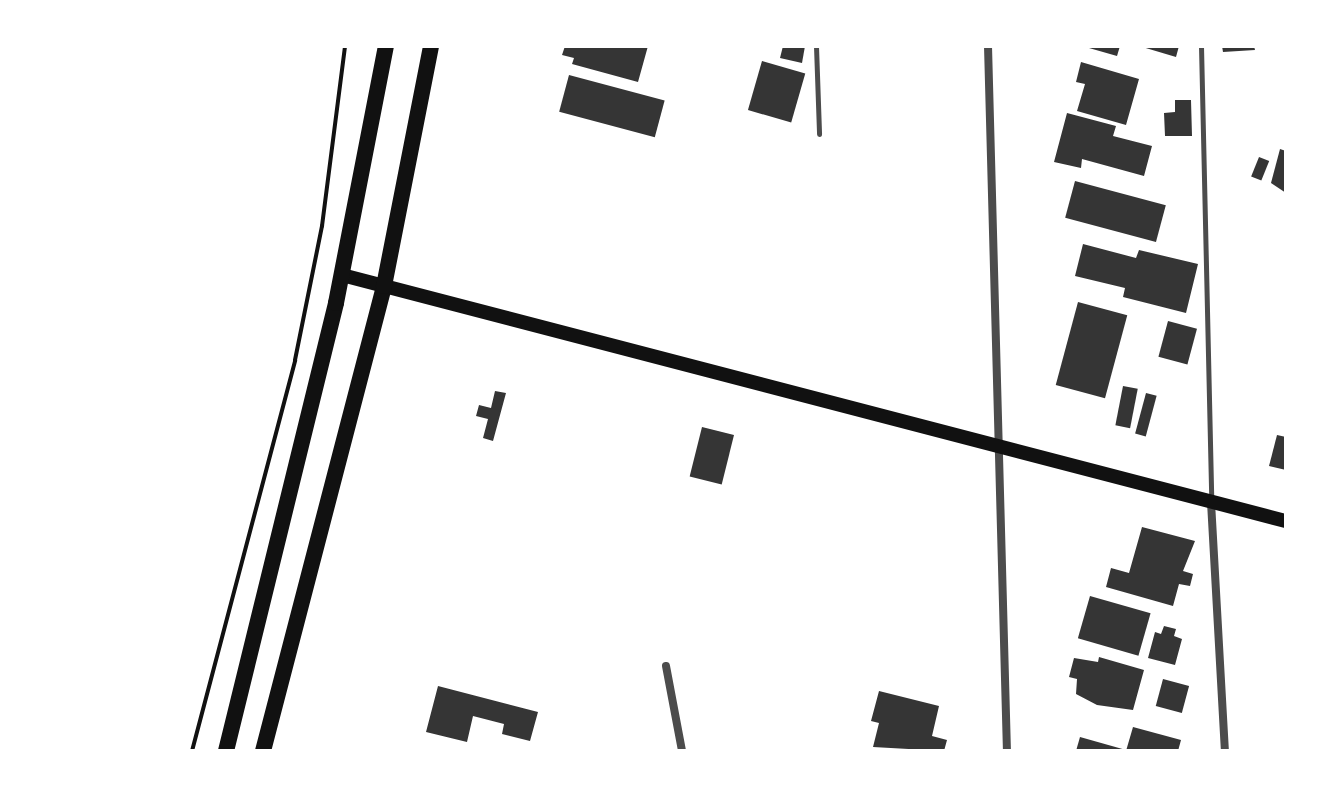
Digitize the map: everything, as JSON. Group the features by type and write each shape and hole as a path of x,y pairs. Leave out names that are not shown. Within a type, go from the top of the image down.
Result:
{"main road":[{"path":"226,751 342,275 386,46"},
{"path":"263,751 384,286 431,46"},
{"path":"342,275 1286,521"}],"street":[{"path":"988,46 1007,751"},
{"path":"1211,502 1225,751"},
{"path":"666,666 682,751"}],"lane":[{"path":"816,46 819,134"},
{"path":"1201,46 1211,502"}],"path":[{"path":"192,751 295,360 322,226 345,46"}],"building":[{"path":"565,46 648,46 638,82 572,64 574,58 562,55"},
{"path":"783,46 805,46 802,63 780,58"},
{"path":"1082,46 1120,46 1117,56"},
{"path":"1139,46 1179,46 1176,57"},
{"path":"1222,46 1254,46 1255,50 1223,52"},
{"path":"762,61 805,73 791,122 748,110"},
{"path":"1081,62 1139,79 1126,125 1077,111 1085,84 1076,82"},
{"path":"569,75 665,101 655,137 559,112"},
{"path":"1175,100 1191,100 1192,136 1165,136 1164,113 1175,112"},
{"path":"1067,113 1116,126 1113,136 1152,146 1144,176 1082,159 1081,168 1054,162"},
{"path":"1280,149 1286,151 1286,193 1271,183"},
{"path":"1259,157 1269,161 1261,181 1251,176"},
{"path":"1075,181 1166,205 1156,242 1065,218"},
{"path":"1083,244 1136,258 1139,250 1198,264 1186,313 1123,297 1125,288 1075,276"},
{"path":"1078,302 1127,315 1105,398 1056,385"},
{"path":"1168,321 1197,329 1187,365 1158,357"},
{"path":"1123,386 1138,389 1130,428 1115,425"},
{"path":"495,391 506,393 493,441 483,438 488,419 476,416 479,405 491,408"},
{"path":"1146,393 1157,396 1146,436 1135,434"},
{"path":"702,427 734,435 722,484 690,476"},
{"path":"1277,435 1286,437 1286,470 1269,466"},
{"path":"1142,527 1195,541 1183,571 1193,574 1190,586 1179,584 1173,606 1106,587 1111,568 1129,573"},
{"path":"1090,596 1151,613 1138,656 1078,638"},
{"path":"1164,626 1176,629 1174,636 1182,639 1175,665 1148,658 1155,632 1161,634"},
{"path":"1099,657 1144,670 1133,710 1097,705 1076,694 1077,679 1069,677 1074,658 1098,662"},
{"path":"1163,679 1189,686 1182,713 1156,706"},
{"path":"438,686 538,712 530,741 502,734 504,724 473,716 467,742 426,732"},
{"path":"879,691 939,706 932,736 947,740 944,751 873,747 879,723 871,721"},
{"path":"1133,727 1181,740 1178,751 1126,751"},
{"path":"1080,737 1126,750 1126,751 1076,751"}]}
